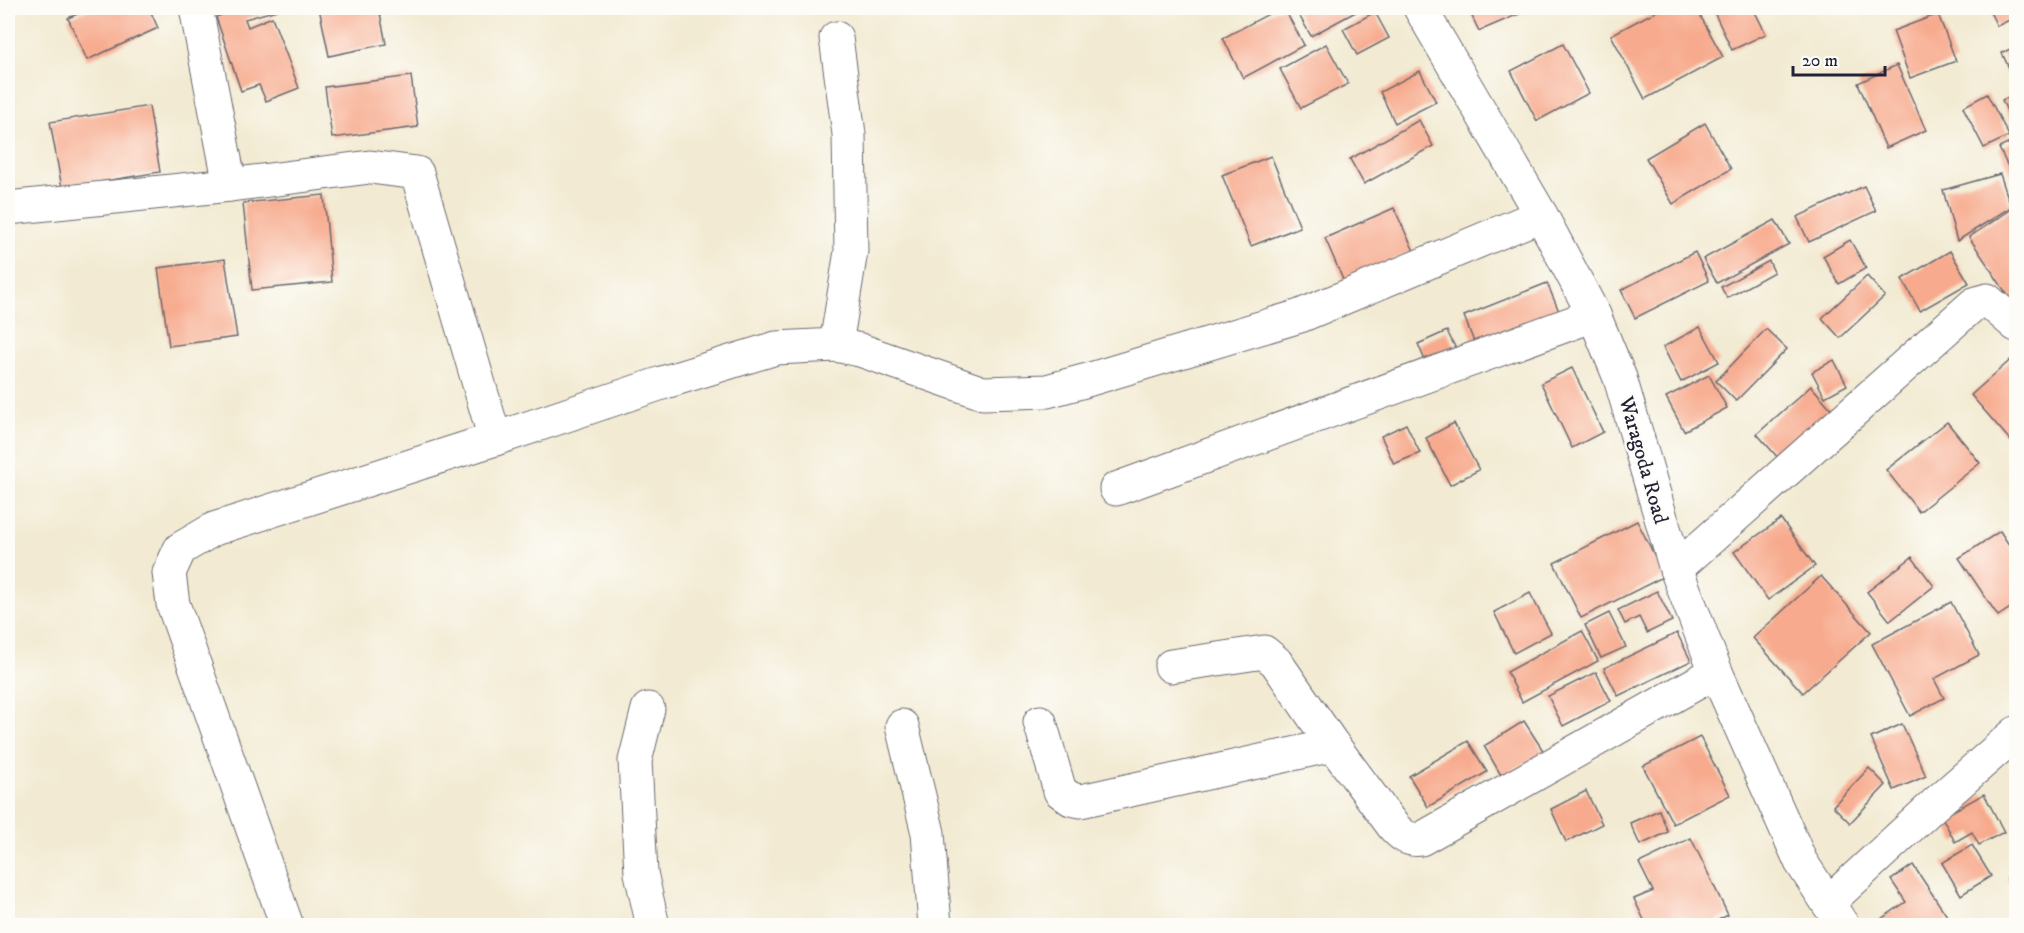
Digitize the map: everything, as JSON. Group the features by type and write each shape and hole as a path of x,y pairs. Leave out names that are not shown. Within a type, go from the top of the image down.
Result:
{"street":[{"path":"196,8 230,184"},
{"name":"Waragoda Road","path":"1420,8 1541,215 1594,315 1620,378 1676,569 1716,672 1802,862 1835,914"},
{"path":"836,38 849,134 851,251 836,345"},
{"path":"8,208 370,167 417,173 495,440"},
{"path":"287,926 173,604 169,573 180,549 214,529 776,348 836,345 860,350 983,393 1047,391 1300,316 1541,215"},
{"path":"1676,569 1974,304 1987,300 2016,325"},
{"path":"1116,489 1594,315"},
{"path":"1171,666 1264,652 1276,662 1333,745 1401,834 1412,840 1420,839 1716,672"},
{"path":"648,709 635,761 641,873 653,926"},
{"path":"1040,722 1060,791 1071,799 1081,801 1333,745"},
{"path":"902,726 928,833 935,926"},
{"path":"1835,914 1935,804 2016,733"}],"building":[{"path":"92,8 149,8 158,28 87,60 68,18"},
{"path":"220,8 284,8 245,19 248,27 272,17 299,88 266,101 259,85 241,91 216,17 222,15"},
{"path":"319,8 379,8 386,44 329,56"},
{"path":"1284,8 1304,45 1243,78 1223,38"},
{"path":"1295,8 1363,8 1311,36"},
{"path":"1468,8 1533,8 1479,31"},
{"path":"1662,8 1696,8 1723,57 1645,99 1611,35"},
{"path":"1712,8 1753,8 1766,34 1732,50"},
{"path":"1988,8 2016,8 2016,17 1997,26"},
{"path":"1375,12 1389,38 1357,55 1343,29"},
{"path":"1938,14 1956,61 1910,78 1893,31"},
{"path":"1326,44 1348,84 1301,108 1280,69"},
{"path":"1563,44 1589,93 1537,121 1511,71"},
{"path":"2016,46 2016,83 2002,53"},
{"path":"1897,65 1926,130 1886,148 1858,83"},
{"path":"1420,71 1436,102 1395,123 1380,92"},
{"path":"411,76 418,127 332,138 325,87"},
{"path":"2016,93 2016,131 2002,100"},
{"path":"1987,94 2009,136 1984,148 1963,107"},
{"path":"149,106 160,172 62,188 50,122"},
{"path":"1419,120 1433,146 1364,184 1350,159"},
{"path":"1705,123 1731,169 1673,204 1646,158"},
{"path":"2016,140 2016,175 2013,177 1999,148"},
{"path":"1271,156 1300,227 1251,246 1222,175"},
{"path":"2000,174 2011,207 1957,241 1943,190"},
{"path":"1864,186 1876,211 1809,242 1797,217"},
{"path":"324,195 332,282 252,290 243,203"},
{"path":"2016,206 2016,299 2012,302 1969,237"},
{"path":"1394,208 1414,251 1344,282 1325,238"},
{"path":"1775,220 1789,244 1717,283 1703,259"},
{"path":"1850,240 1866,268 1839,284 1823,256"},
{"path":"1950,251 1969,283 1920,311 1902,279"},
{"path":"1695,252 1709,281 1635,318 1621,290"},
{"path":"225,259 237,337 169,346 158,268"},
{"path":"1769,261 1774,272 1727,298 1721,287"},
{"path":"1867,276 1885,296 1840,338 1822,318"},
{"path":"1547,283 1561,316 1477,350 1464,316"},
{"path":"1700,327 1719,362 1681,382 1663,347"},
{"path":"1766,329 1787,349 1736,401 1716,381"},
{"path":"1447,331 1457,351 1427,365 1418,344"},
{"path":"2016,357 2016,447 1971,395"},
{"path":"1834,360 1847,385 1825,397 1812,372"},
{"path":"1572,368 1603,432 1572,448 1541,383"},
{"path":"1709,375 1727,408 1684,431 1666,397"},
{"path":"1811,386 1834,412 1780,460 1757,434"},
{"path":"1947,422 1980,463 1919,512 1886,470"},
{"path":"1454,423 1479,470 1450,485 1426,438"},
{"path":"1406,424 1420,453 1394,464 1381,436"},
{"path":"1781,519 1815,566 1768,600 1734,552"},
{"path":"1637,521 1665,576 1581,618 1554,563"},
{"path":"2000,531 2016,556 2016,604 1998,616 1959,558"},
{"path":"1912,557 1934,586 1890,621 1867,592"},
{"path":"1821,576 1871,632 1803,693 1753,638"},
{"path":"1657,591 1672,621 1647,633 1639,617 1625,624 1618,610"},
{"path":"1530,593 1551,633 1514,653 1494,612"},
{"path":"1951,602 1979,655 1934,679 1944,698 1910,716 1872,644"},
{"path":"1609,613 1626,647 1601,658 1585,625"},
{"path":"1582,631 1598,661 1522,702 1507,672"},
{"path":"1677,633 1691,661 1618,696 1604,668"},
{"path":"1596,672 1611,701 1563,726 1548,696"},
{"path":"1524,721 1544,752 1502,777 1484,746"},
{"path":"1902,724 1926,776 1894,790 1871,738"},
{"path":"1700,737 1730,795 1673,824 1643,766"},
{"path":"1468,741 1487,772 1428,807 1409,776"},
{"path":"2016,765 2016,777 2011,770"},
{"path":"1869,768 1886,785 1850,823 1833,806"},
{"path":"1586,791 1602,824 1566,842 1551,809"},
{"path":"1984,794 2004,832 1979,845 1972,832 1955,842 1942,817"},
{"path":"1659,810 1668,832 1640,845 1630,823"},
{"path":"1691,838 1728,915 1707,926 1668,926 1667,923 1660,926 1647,926 1634,899 1653,891 1639,863"},
{"path":"1972,845 1991,876 1961,895 1942,863"},
{"path":"1913,865 1949,919 1940,926 1886,926 1881,919 1906,902 1891,880"},
{"path":"2016,873 2016,898 2007,878"}]}
